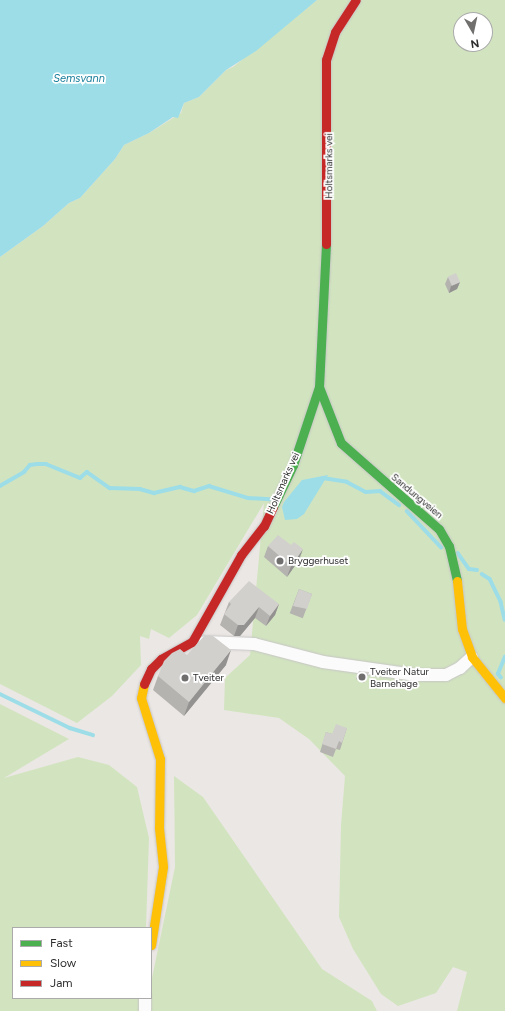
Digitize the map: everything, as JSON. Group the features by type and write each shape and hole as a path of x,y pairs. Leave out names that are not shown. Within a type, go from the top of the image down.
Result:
{"street":[{"name":"Holtsmarks vei","path":"192,642 241,555 264,526 293,466 319,387 328,203 326,60 335,32 356,0"},
{"name":"Sandungveien","path":"319,387 334,430 341,443 439,529 449,546 456,575 462,629 472,657 488,674 505,698"},
{"path":"152,938 163,867 159,828 160,759 141,698 144,682 151,669 161,659 192,642 254,644 323,662 416,675 446,675 460,668 472,657"},
{"path":"145,999 145,1011"}],"green space":[{"path":"317,0 505,0 505,1011 457,1011 467,972 453,967 436,993 398,1006 381,994 353,949 339,917 341,825 345,776 309,739 279,718 224,710 225,678 250,655 264,503 197,615 169,638 151,629 149,639 140,636 141,665 112,696 77,723 0,684 0,257 43,226 69,203 80,198 115,159 124,145 149,133 181,113 184,103 199,97 226,70 233,67"},
{"path":"0,704 69,739 4,778 78,757 109,765 137,787 149,838 146,927 12,927 12,999 141,999 140,1011 0,1011"},
{"path":"174,776 203,797 322,969 372,1001 377,1011 151,1011 152,978 175,867"}],"water":[{"name":"Semsvann","path":"0,0 317,0 256,51 226,70 199,97 184,103 178,118 173,117 149,133 124,145 115,159 80,198 69,203 43,226 0,257"},
{"path":"328,475 304,514 297,519 285,520 282,507 284,502 302,480"}],"building":[{"path":"456,273 460,282 452,286 448,277"},
{"path":"278,535 291,545 294,542 303,549 291,566 268,546"},
{"path":"249,581 279,604 270,616 259,607 244,625 238,625 224,614 231,604 229,602"},
{"path":"299,589 312,594 307,609 293,606"},
{"name":"Tveiter","path":"204,636 213,636 231,650 189,702 158,676 164,661 172,653 180,649 187,655"},
{"path":"359,671 369,672 365,679 357,675"},
{"path":"336,724 347,728 342,743 339,741 336,749 322,744 326,732 332,734"}],"waterway":[{"path":"0,486 24,472 30,465 46,464 80,478 87,472 110,488 140,489 154,493 180,487 194,491 209,486 248,498 270,499"},
{"path":"323,478 347,482 366,492 380,491 399,505"},
{"path":"407,511 441,547"},
{"path":"458,553 469,569 477,570"},
{"path":"482,574 490,579 501,602 505,620"},
{"path":"501,678 498,674 505,657"},
{"path":"0,694 70,728 93,735"}],"traffic: fast":[{"path":"273,507 293,465 319,387 326,244"},
{"path":"319,387 341,443 439,529 449,546 457,581"}],"traffic: slow":[{"path":"457,581 462,629 472,657 505,698"},
{"path":"144,684 141,698 160,759 159,828 163,867 152,938"}],"traffic: jam":[{"path":"326,244 326,60 335,32 356,0"},
{"path":"144,684 151,669 161,659 192,642 241,555 264,526 273,507"}],"place":[{"name":"Bryggerhuset","path":"280,561"},
{"name":"Tveiter Natur Barnehage","path":"362,677"},
{"name":"Tveiter","path":"185,678"}]}
